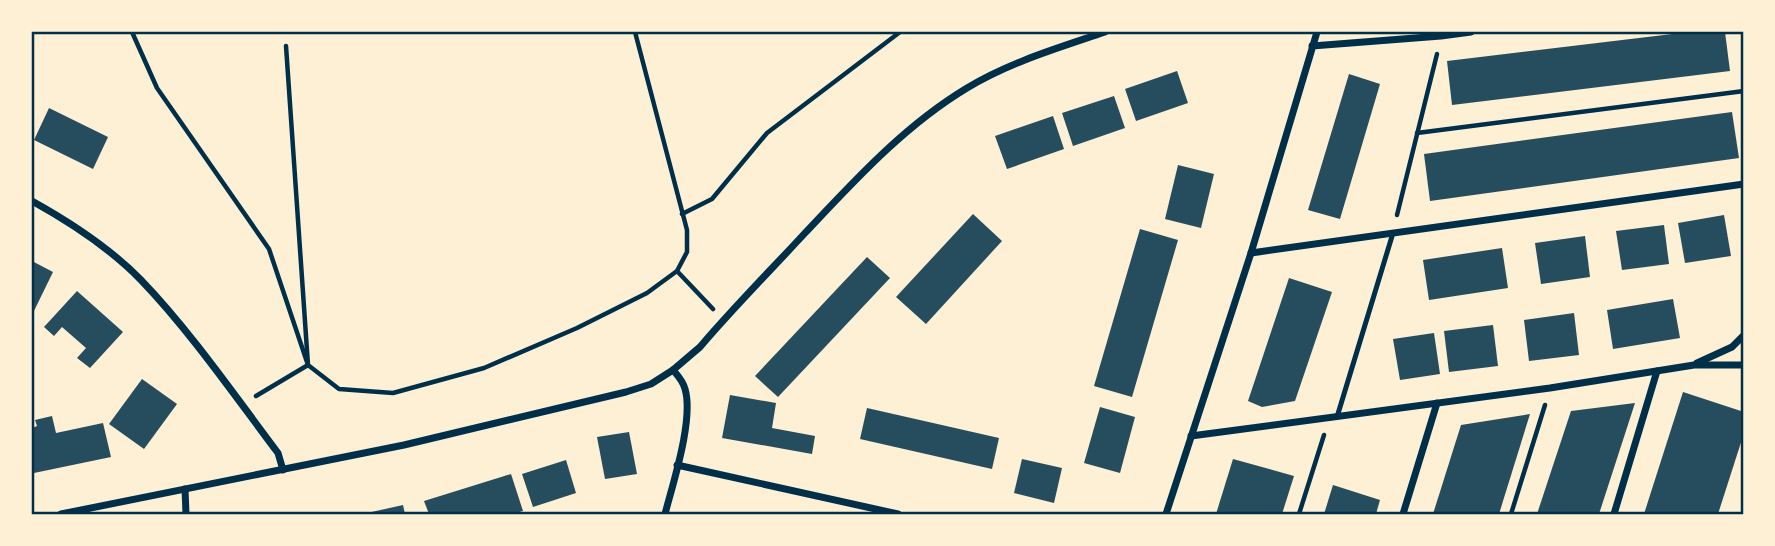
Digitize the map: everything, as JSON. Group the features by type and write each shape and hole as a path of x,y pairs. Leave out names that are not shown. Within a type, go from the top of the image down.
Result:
{"street":[{"path":"61,514 404,445 651,384 700,347 849,187 925,115 968,87 1020,61 1105,32"},
{"path":"1166,514 1251,253 1317,32"},
{"path":"1312,46 1471,32"},
{"path":"1251,253 1744,184"},
{"path":"32,201 91,239 140,279 210,363 278,453 283,470"},
{"path":"1695,365 1732,347 1744,335"},
{"path":"1191,436 1550,388 1695,365 1744,365"},
{"path":"664,514 677,465 687,401 683,382 673,370"},
{"path":"1614,514 1657,371"},
{"path":"1403,514 1437,403"},
{"path":"677,465 898,514"},
{"path":"185,489 186,514"}],"lane":[{"path":"1337,417 1393,232"}],"path":[{"path":"132,32 157,88 269,249 307,365 339,389 393,393 484,368 648,293 677,271 687,251 687,230 635,32"},
{"path":"682,214 712,199 767,134 901,32"},
{"path":"1393,232 1441,36"},
{"path":"286,46 307,365"},
{"path":"1417,133 1744,91"},
{"path":"677,271 703,297"},
{"path":"271,386 307,365"},
{"path":"1511,514 1550,388"},
{"path":"1299,514 1323,438 1325,419"}],"building":[{"path":"1689,32 1725,32 1730,71 1452,105 1447,61"},
{"path":"1177,71 1188,103 1136,121 1125,89"},
{"path":"1349,74 1380,84 1340,219 1308,210"},
{"path":"1114,96 1125,128 1073,146 1062,113"},
{"path":"49,108 108,137 93,169 34,140"},
{"path":"1732,112 1739,158 1430,201 1424,154"},
{"path":"1053,116 1064,149 1007,169 995,136"},
{"path":"1178,165 1214,174 1201,228 1165,219"},
{"path":"973,214 1002,241 926,324 896,297"},
{"path":"1724,215 1731,256 1685,263 1678,223"},
{"path":"1664,225 1669,264 1622,270 1616,231"},
{"path":"1140,229 1178,240 1132,397 1094,386"},
{"path":"1585,236 1590,277 1541,284 1535,243"},
{"path":"1502,248 1508,288 1429,300 1423,260"},
{"path":"867,257 890,278 778,397 755,376"},
{"path":"32,261 53,272 32,315"},
{"path":"1289,278 1332,292 1295,401 1262,407 1248,401"},
{"path":"77,291 123,332 90,368 77,358 86,348 62,327 54,336 44,327"},
{"path":"1673,299 1680,338 1613,349 1607,310"},
{"path":"1574,313 1579,355 1529,361 1524,320"},
{"path":"1493,325 1498,366 1449,372 1444,331"},
{"path":"1434,333 1440,374 1400,380 1393,339"},
{"path":"142,379 177,404 144,449 109,424"},
{"path":"1683,392 1744,412 1744,433 1718,514 1644,514"},
{"path":"730,395 776,403 772,428 815,436 812,454 722,438"},
{"path":"1635,403 1599,514 1537,514 1571,411"},
{"path":"1100,407 1135,417 1120,473 1084,463"},
{"path":"867,408 999,438 992,469 860,439"},
{"path":"1530,414 1499,514 1433,514 1461,425"},
{"path":"52,416 56,433 103,423 111,457 34,473 32,428 37,426 35,420"},
{"path":"629,432 637,474 605,479 597,437"},
{"path":"1022,459 1062,468 1054,503 1014,493"},
{"path":"1233,459 1294,476 1282,514 1216,514"},
{"path":"566,460 576,493 533,507 522,474"},
{"path":"511,474 523,511 512,514 429,514 424,501"},
{"path":"1333,485 1380,500 1376,514 1324,514"},
{"path":"403,505 405,514 367,514 367,513"}]}
